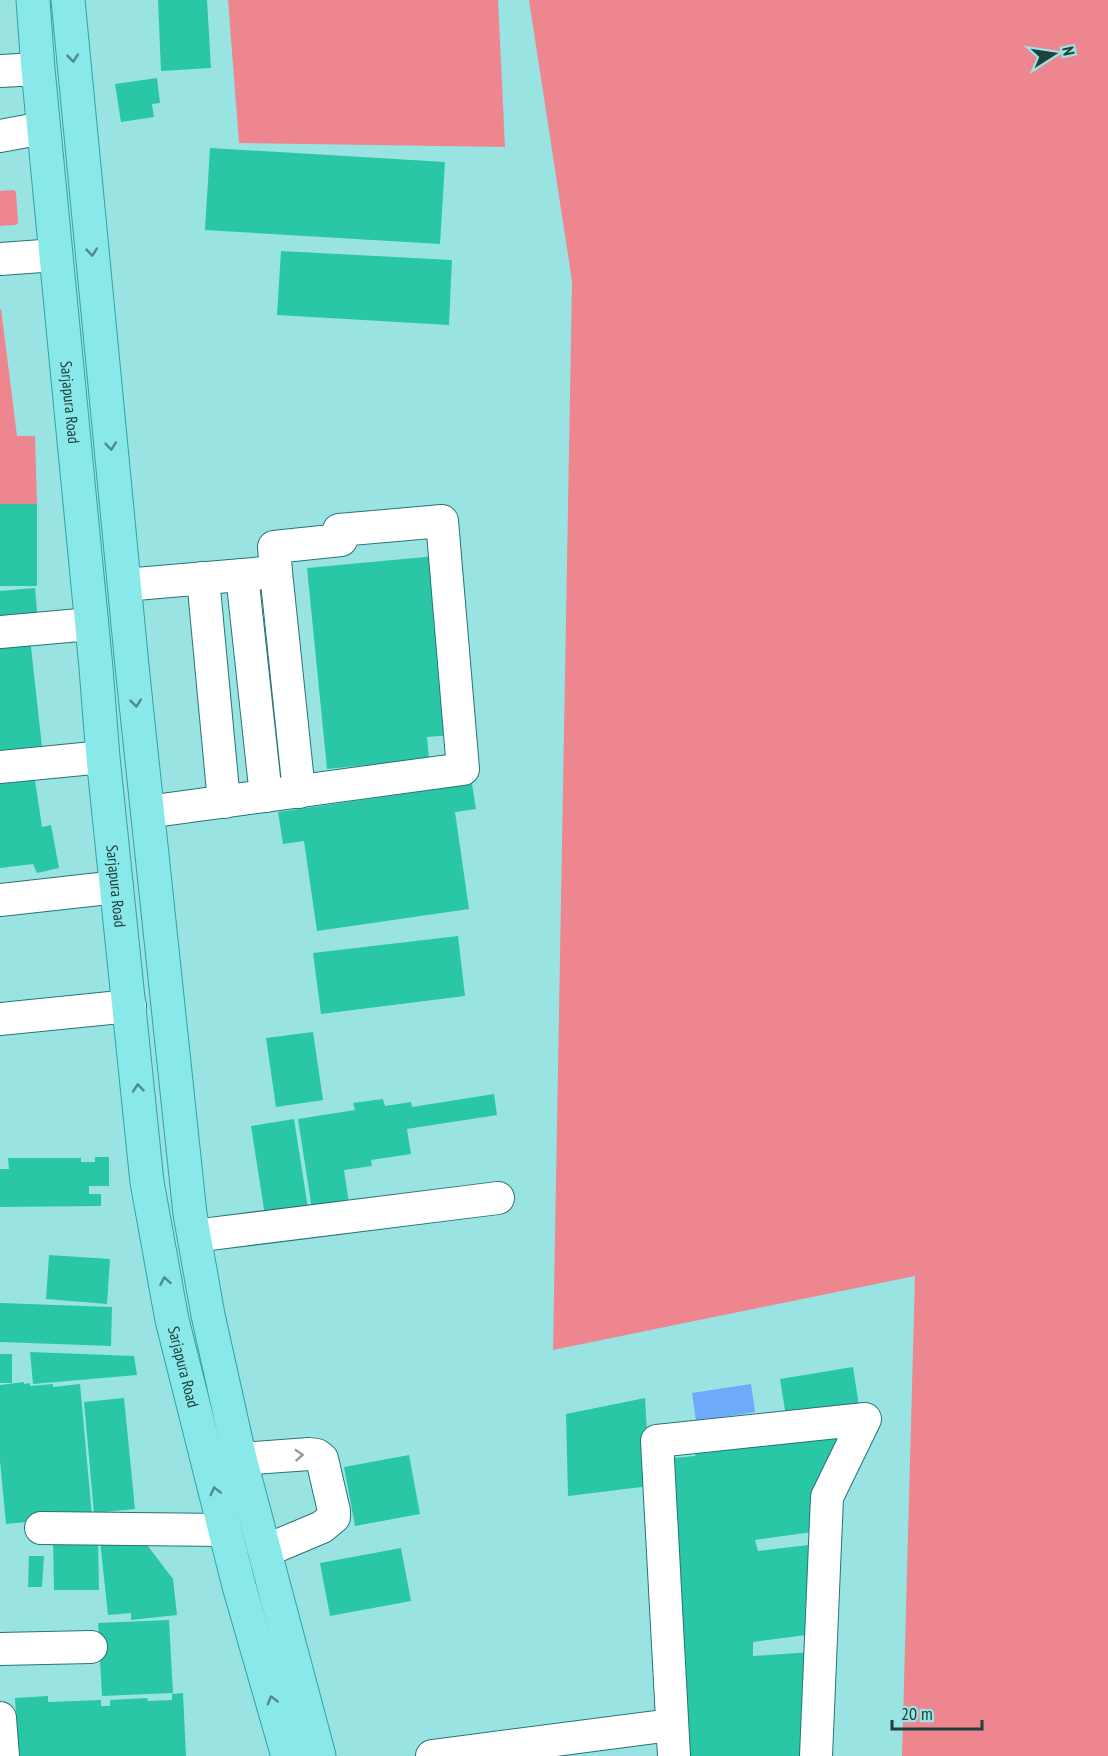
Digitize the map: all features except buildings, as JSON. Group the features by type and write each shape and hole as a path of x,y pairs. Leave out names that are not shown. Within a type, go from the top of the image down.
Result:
{"main road":[{"name":"Sarjapura Road","path":"33,0 43,128 103,757 147,1182 172,1320 232,1561 288,1756"},
{"path":"68,0 132,666 190,1214 208,1315 240,1459 320,1756"},
{"path":"96,668 132,666"},
{"path":"172,1320 208,1315"},
{"path":"232,1561 265,1551"}],"street":[{"path":"0,71 38,69"},
{"path":"0,136 43,128"},
{"path":"0,259 56,255"},
{"path":"147,812 463,769 442,521 339,530 342,552 405,546"},
{"path":"299,792 274,547 341,540"},
{"path":"124,585 276,572"},
{"path":"242,575 266,796"},
{"path":"203,578 224,802"},
{"path":"0,632 92,624"},
{"path":"0,767 103,757"},
{"path":"0,900 117,886"},
{"path":"0,1019 130,1006"},
{"path":"194,1236 498,1198"},
{"path":"674,1756 657,1441 865,1419 827,1497 816,1756"},
{"path":"240,1459 309,1454 317,1455 322,1460 334,1517 322,1527 265,1551"},
{"path":"40,1528 224,1530"},
{"path":"0,1650 91,1647"},
{"path":"0,1718 3,1756"},
{"path":"432,1756 671,1725"}],"shaded area":[{"path":"228,0 498,0 505,147 239,143"},
{"path":"529,0 1108,0 1108,1756 902,1756 915,1276 553,1350 572,281"},
{"path":"14,190 18,223 0,226 0,191"},
{"path":"0,309 17,436 35,436 37,504 0,504"}],"water":[{"path":"751,1384 755,1412 696,1421 692,1393"}]}
